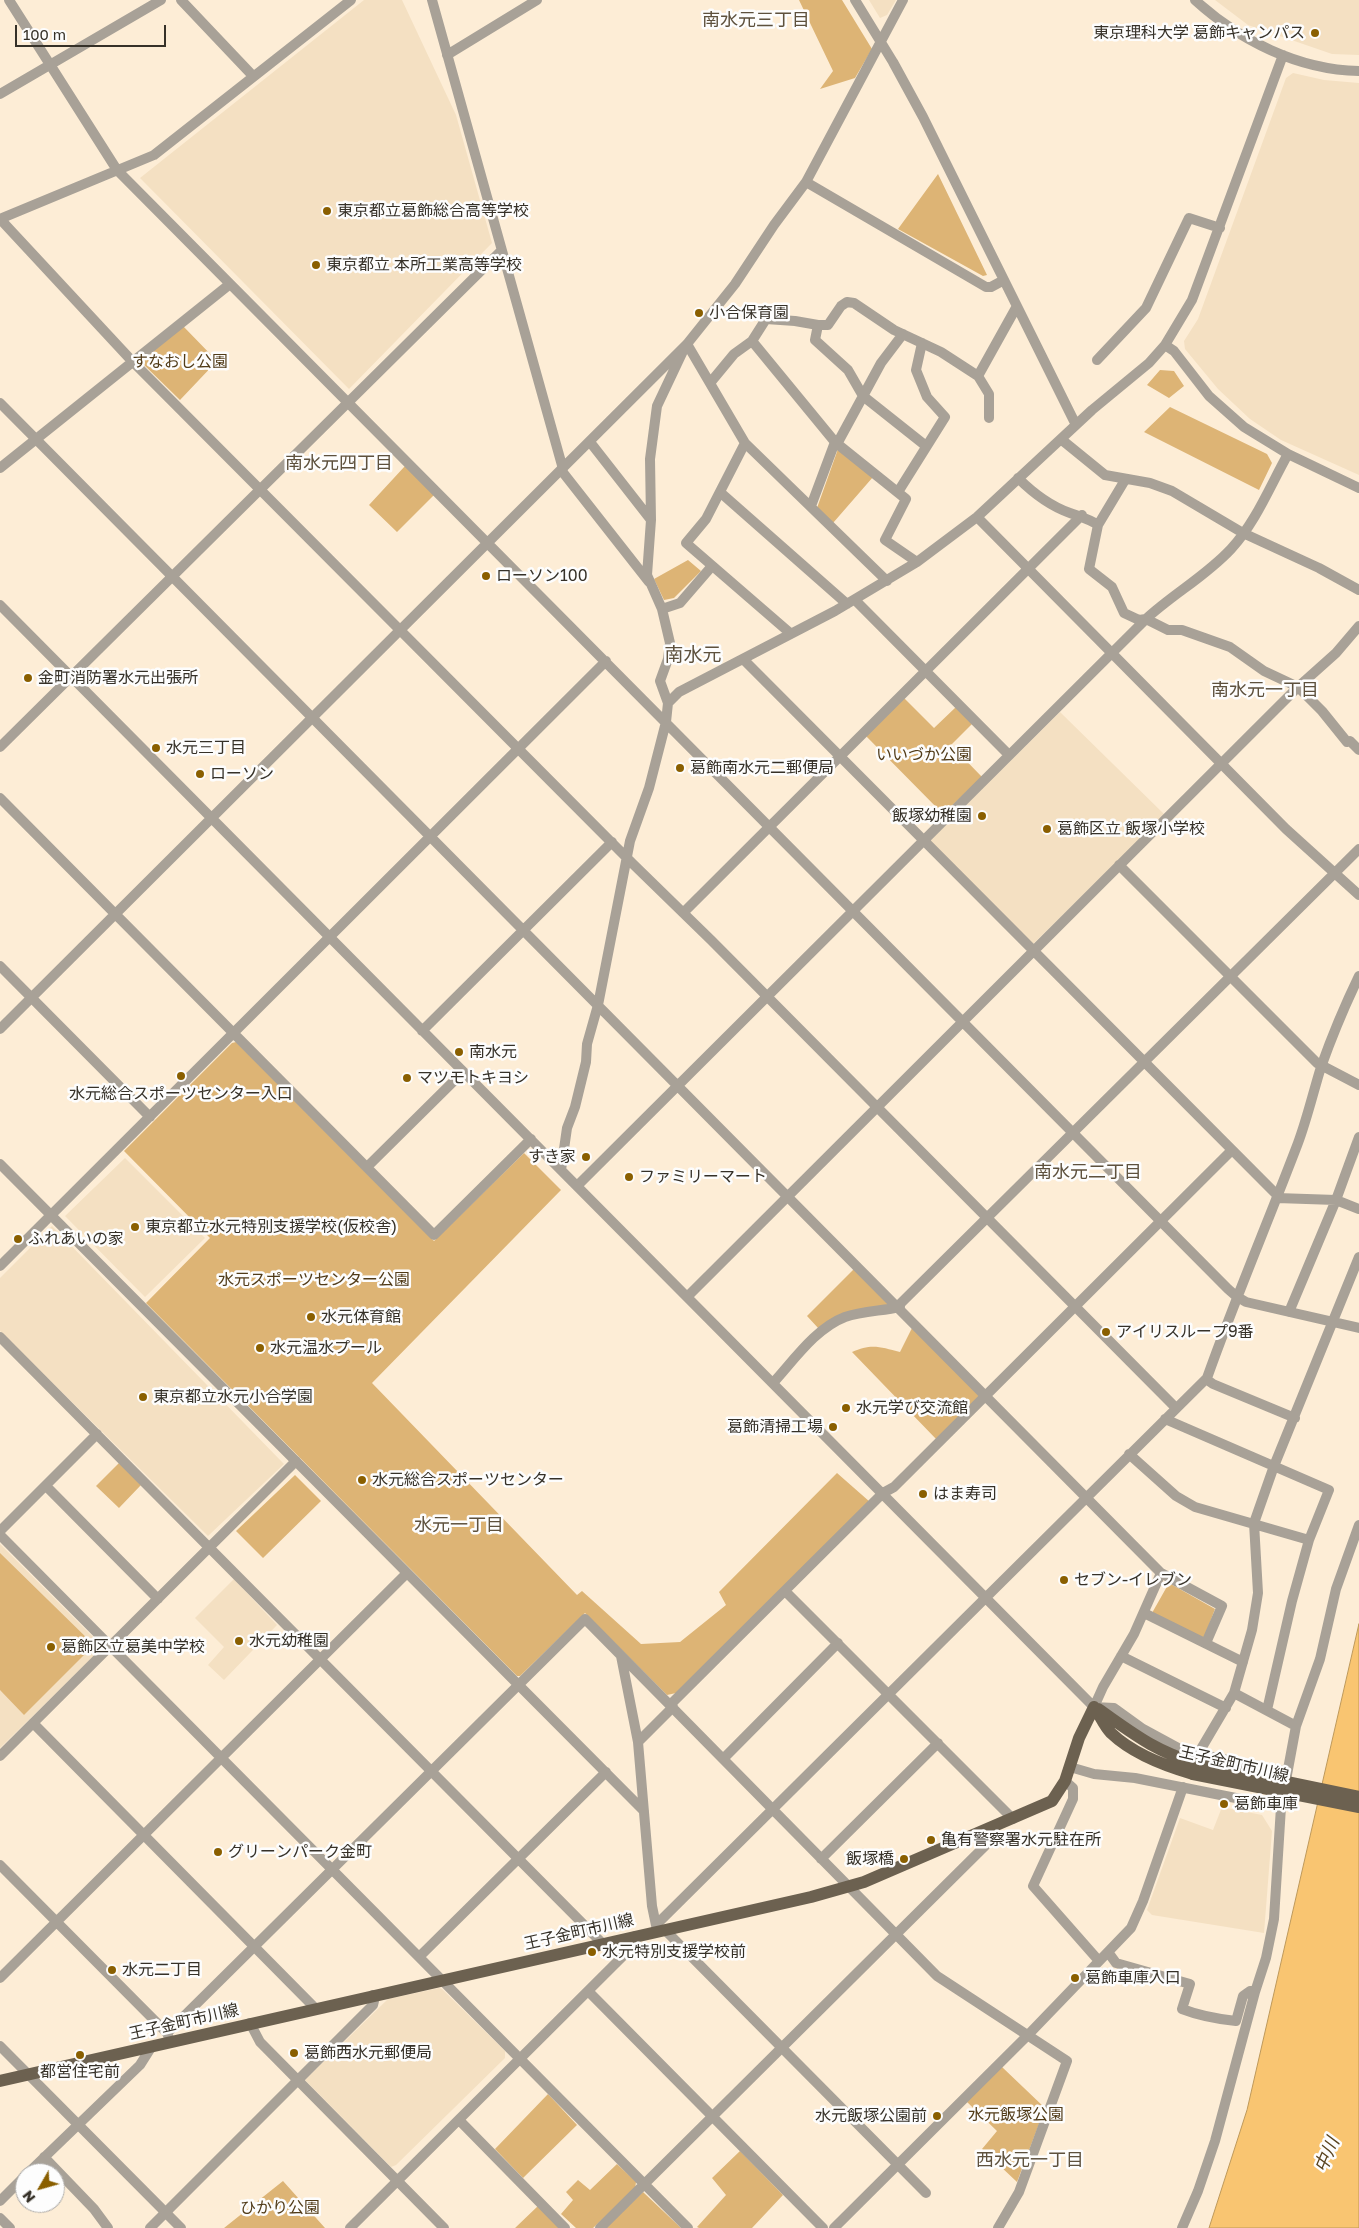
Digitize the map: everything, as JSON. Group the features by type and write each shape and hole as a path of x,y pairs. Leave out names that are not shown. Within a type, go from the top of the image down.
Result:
{"main road":[{"name":"王子金町市川線","path":"1094,1707 1111,1733 1157,1762 1196,1764 1359,1797"},
{"name":"王子金町市川線","path":"0,2081 152,2046 169,2037 250,2023 442,1981 659,1929 849,1887 986,1835 1013,1818 1052,1801 1065,1781 1079,1738 1094,1707"},
{"name":"王子金町市川線","path":"1196,1764 1359,1808"}],"street":[{"path":"9,0 118,170 1236,1296 1246,1302 1359,1328"},
{"path":"0,94 161,0"},
{"path":"181,0 253,76"},
{"path":"351,0 154,155 0,219 132,361 684,912 1176,1408"},
{"path":"432,0 562,470 652,586"},
{"path":"447,55 537,0"},
{"path":"855,0 924,117 1076,425"},
{"path":"0,1029 489,544 687,344 735,284 806,182 903,0"},
{"path":"1195,0 1229,28 1283,55 1312,64 1359,70"},
{"path":"668,703 679,692 851,602 917,562 976,517 1109,395 1136,376 1165,344 1192,300 1283,55"},
{"path":"806,182 986,287 991,287 1004,280"},
{"path":"1097,360 1146,308 1188,218 1220,228"},
{"path":"0,747 501,251"},
{"path":"0,468 230,284"},
{"path":"710,383 734,354 752,341 766,319 828,325 841,306 848,302 854,303 903,334 941,352 978,376 990,394 989,418"},
{"path":"978,376 1017,306"},
{"path":"818,325 815,340 848,370 864,396 926,446"},
{"path":"811,506 836,443 881,363 903,334"},
{"path":"752,341 836,443 906,499 885,540 917,562"},
{"path":"898,492 945,417 927,396 916,370 922,343"},
{"path":"687,344 745,443 887,581"},
{"path":"561,1170 567,1128 586,1062 587,1044 598,1005 630,841 649,788 666,722 668,703 660,682 668,658 670,643 662,609 647,575 651,520 650,459 657,406 687,344"},
{"path":"1165,344 1174,351 1209,396 1227,414 1250,432 1288,454 1359,488"},
{"path":"0,403 1162,1572 1222,1606 1206,1643"},
{"path":"1062,440 1105,475 1150,483 1172,491 1243,533 1319,568 1359,590"},
{"path":"590,442 651,520"},
{"path":"745,443 706,519 686,543 790,634"},
{"path":"577,1186 1111,653 1170,598 1214,567 1233,548 1264,500 1288,454"},
{"path":"1018,478 1040,498 1071,514 1082,515 1098,526"},
{"path":"1125,480 1098,526 1089,569 1112,587 1120,608 1124,613 1139,620 1146,619 1168,630 1182,630 1230,647 1264,671 1298,687 1322,711 1347,742 1350,741 1359,750"},
{"path":"721,493 851,602 926,670 1009,754"},
{"path":"684,912 768,826 1082,515"},
{"path":"976,517 1286,829 1359,895"},
{"path":"662,609 680,603 712,566"},
{"path":"0,605 986,1596 1094,1707 1114,1708 1196,1764 1287,1772"},
{"path":"687,1296 1298,687 1336,653 1359,626"},
{"path":"743,659 1278,1197 1336,1200 1359,1209"},
{"path":"0,1266 606,661"},
{"path":"0,798 434,1235 531,1139"},
{"path":"422,1031 612,842"},
{"path":"773,1382 830,1325 846,1317 899,1307 1359,849"},
{"path":"1119,865 1322,1066 1359,1085"},
{"path":"0,966 150,1117"},
{"path":"659,1929 772,1808 1206,1379 1236,1296 1252,1263 1278,1197 1302,1131 1322,1066 1359,976"},
{"path":"367,1167 463,1072"},
{"path":"1290,1312 1336,1200 1359,1137"},
{"path":"638,1742 883,1493 894,1487 1232,1150"},
{"path":"0,1164 644,1811"},
{"path":"1196,1764 1234,1693 1252,1630 1258,1594 1254,1523 1274,1466 1359,1257"},
{"path":"0,1337 602,1943"},
{"path":"1206,1379 1213,1384 1295,1418"},
{"path":"1165,1419 1329,1490 1309,1540 1292,1601 1267,1710"},
{"path":"0,1531 96,1434"},
{"path":"1129,1454 1182,1500 1194,1507 1309,1540"},
{"path":"0,1756 296,1461"},
{"path":"46,1486 158,1599"},
{"path":"1182,2228 1198,2191 1215,2141 1266,1958 1274,1919 1280,1807 1296,1726 1320,1659 1336,1589 1359,1525"},
{"path":"0,1536 688,2228"},
{"path":"1094,1707 1101,1690 1144,1612 1162,1572"},
{"path":"0,1978 321,1660 406,1573"},
{"path":"785,1591 1013,1818"},
{"path":"1144,1612 1243,1662"},
{"path":"0,1865 169,2037 255,1947 586,1619 937,1976 1066,2061 1019,2192 998,2228"},
{"path":"724,1758 838,1643"},
{"path":"621,1656 638,1742 644,1811 659,1929 781,2047 926,2193"},
{"path":"1121,1656 1226,1708"},
{"path":"1234,1693 1296,1726"},
{"path":"33,1723 316,2008"},
{"path":"821,1859 938,1743"},
{"path":"1070,1767 1094,1774 1135,1778 1280,1807"},
{"path":"419,1957 606,1772"},
{"path":"1065,1781 1073,1788 1073,1799 1033,1886 1099,1961"},
{"path":"834,2228 1027,2036 1135,1922 1183,1787"},
{"path":"600,2228 985,1846 986,1835"},
{"path":"350,2228 627,1952 635,1936"},
{"path":"1108,1952 1116,1963 1190,1984 1182,2009 1193,2013 1216,2019 1236,2021 1243,1996 1250,1991 1255,1992"},
{"path":"588,1991 823,2228"},
{"path":"150,2228 372,2005 374,2001 373,1995"},
{"path":"250,2023 260,2042 444,2228"},
{"path":"0,2046 181,2228"},
{"path":"38,2163 140,2065 152,2046"},
{"path":"459,2120 565,2228"},
{"path":"44,2157 94,2209 108,2228"},
{"path":"0,2201 15,2186"},
{"path":"0,2218 10,2228"}],"shaded area":[{"name":"東京都立葛飾総合高等学校","path":"364,0 402,0 456,115 492,243 349,389 140,178"},
{"path":"869,0 896,0 887,15 880,18"},
{"name":"東京理科大学 葛飾キャンパス","path":"1215,0 1359,0 1359,55 1332,54 1248,25"},
{"path":"1293,73 1324,80 1359,83 1359,475 1281,440 1250,419 1218,389 1185,349 1184,341 1198,319 1286,78"},
{"name":"葛飾区立 飯塚小学校","path":"1060,712 1165,815 1032,945 929,842"},
{"name":"東京都立水元特別支援学校(仮校舎)","path":"125,1158 205,1238 145,1297 65,1216"},
{"name":"東京都立水元小合学園","path":"52,1226 284,1464 208,1536 0,1331 0,1278"},
{"name":"葛飾区立葛美中学校","path":"0,1544 102,1646 0,1748"},
{"path":"234,1579 277,1625 224,1680 208,1665 224,1647 195,1618"},
{"path":"1222,1807 1262,1815 1272,1831 1264,1933 1152,1915 1147,1910 1180,1818 1213,1830"},
{"path":"439,1988 505,2051 505,2058 396,2165 391,2167 305,2080 388,1999"}],"green space":[{"path":"799,0 842,0 872,49 855,78 820,89 833,71"},
{"path":"938,174 987,275 983,276 898,229"},
{"name":"すなおし公園","path":"183,326 217,361 180,400 139,360"},
{"path":"1160,370 1174,371 1184,386 1169,398 1147,385"},
{"path":"1170,407 1267,454 1272,463 1259,490 1144,432"},
{"path":"838,449 873,477 833,523 817,508"},
{"path":"405,466 434,495 397,532 369,505"},
{"path":"688,560 701,571 674,598 664,600 654,579"},
{"name":"いいづか公園","path":"903,697 934,728 956,707 972,724 951,745 982,777 943,814 865,735"},
{"name":"水元スポーツセンター公園","path":"236,1042 434,1241 524,1153 561,1190 372,1383 577,1595 582,1591 641,1644 680,1642 726,1605 719,1592 837,1473 870,1502 676,1693 667,1695 585,1613 520,1676 517,1676 146,1303 210,1238 124,1151 232,1043"},
{"path":"855,1268 891,1304 819,1329 807,1316"},
{"path":"913,1326 982,1396 937,1440 852,1352 859,1349 881,1347 900,1352"},
{"path":"119,1463 141,1485 119,1508 96,1486"},
{"path":"295,1475 321,1501 263,1558 236,1531"},
{"name":"葛飾区立葛美中学校","path":"0,1553 94,1645 24,1715 0,1690"},
{"path":"1169,1583 1215,1609 1204,1638 1152,1613"},
{"name":"水元飯塚公園","path":"1002,2067 1045,2108 1017,2182 982,2149 997,2131 967,2102"},
{"path":"548,2094 577,2125 523,2178 495,2149"},
{"path":"740,2151 783,2195 752,2228 697,2227 726,2195 712,2178"},
{"path":"617,2164 636,2182 635,2189 593,2228 576,2228 561,2214 573,2200 566,2192 578,2180 590,2190"},
{"name":"ひかり公園","path":"283,2181 325,2228 224,2228"},
{"path":"643,2192 681,2228 605,2228"},
{"path":"539,2205 562,2228 515,2228"}],"water":[{"name":"中川","path":"1359,1624 1359,2228 1209,2228 1247,2110"}],"place":[{"name":"東京理科大学 葛飾キャンパス","path":"1315,33"},
{"name":"東京都立葛飾総合高等学校","path":"327,211"},
{"name":"東京都立 本所工業高等学校","path":"316,265"},
{"name":"小合保育園","path":"699,313"},
{"name":"ローソン100","path":"486,576"},
{"name":"金町消防署水元出張所","path":"28,678"},
{"name":"水元三丁目","path":"156,748"},
{"name":"葛飾南水元二郵便局","path":"680,768"},
{"name":"ローソン","path":"200,774"},
{"name":"飯塚幼稚園","path":"982,816"},
{"name":"葛飾区立 飯塚小学校","path":"1047,829"},
{"name":"南水元","path":"459,1052"},
{"name":"水元総合スポーツセンター入口","path":"181,1076"},
{"name":"マツモトキヨシ","path":"407,1078"},
{"name":"すき家","path":"586,1157"},
{"name":"ファミリーマート","path":"629,1177"},
{"name":"東京都立水元特別支援学校(仮校舎)","path":"135,1227"},
{"name":"ふれあいの家","path":"18,1239"},
{"name":"水元体育館","path":"311,1317"},
{"name":"アイリスループ9番","path":"1106,1332"},
{"name":"水元温水プール","path":"260,1348"},
{"name":"東京都立水元小合学園","path":"143,1397"},
{"name":"水元学び交流館","path":"846,1408"},
{"name":"葛飾清掃工場","path":"833,1427"},
{"name":"水元総合スポーツセンター","path":"362,1480"},
{"name":"はま寿司","path":"923,1494"},
{"name":"セブン-イレブン","path":"1064,1580"},
{"name":"水元幼稚園","path":"239,1641"},
{"name":"葛飾区立葛美中学校","path":"51,1647"},
{"name":"葛飾車庫","path":"1224,1804"},
{"name":"亀有警察署水元駐在所","path":"931,1840"},
{"name":"グリーンパーク金町","path":"218,1852"},
{"name":"飯塚橋","path":"904,1859"},
{"name":"水元特別支援学校前","path":"592,1952"},
{"name":"水元二丁目","path":"112,1970"},
{"name":"葛飾車庫入口","path":"1075,1978"},
{"name":"葛飾西水元郵便局","path":"294,2053"},
{"name":"都営住宅前","path":"80,2055"},
{"name":"水元飯塚公園前","path":"937,2116"}],"district":[{"name":"南水元三丁目","path":"756,20"},
{"name":"南水元四丁目","path":"339,463"},
{"name":"南水元","path":"693,655"},
{"name":"南水元一丁目","path":"1265,690"},
{"name":"南水元二丁目","path":"1088,1172"},
{"name":"水元一丁目","path":"459,1525"},
{"name":"西水元一丁目","path":"1030,2160"}]}
